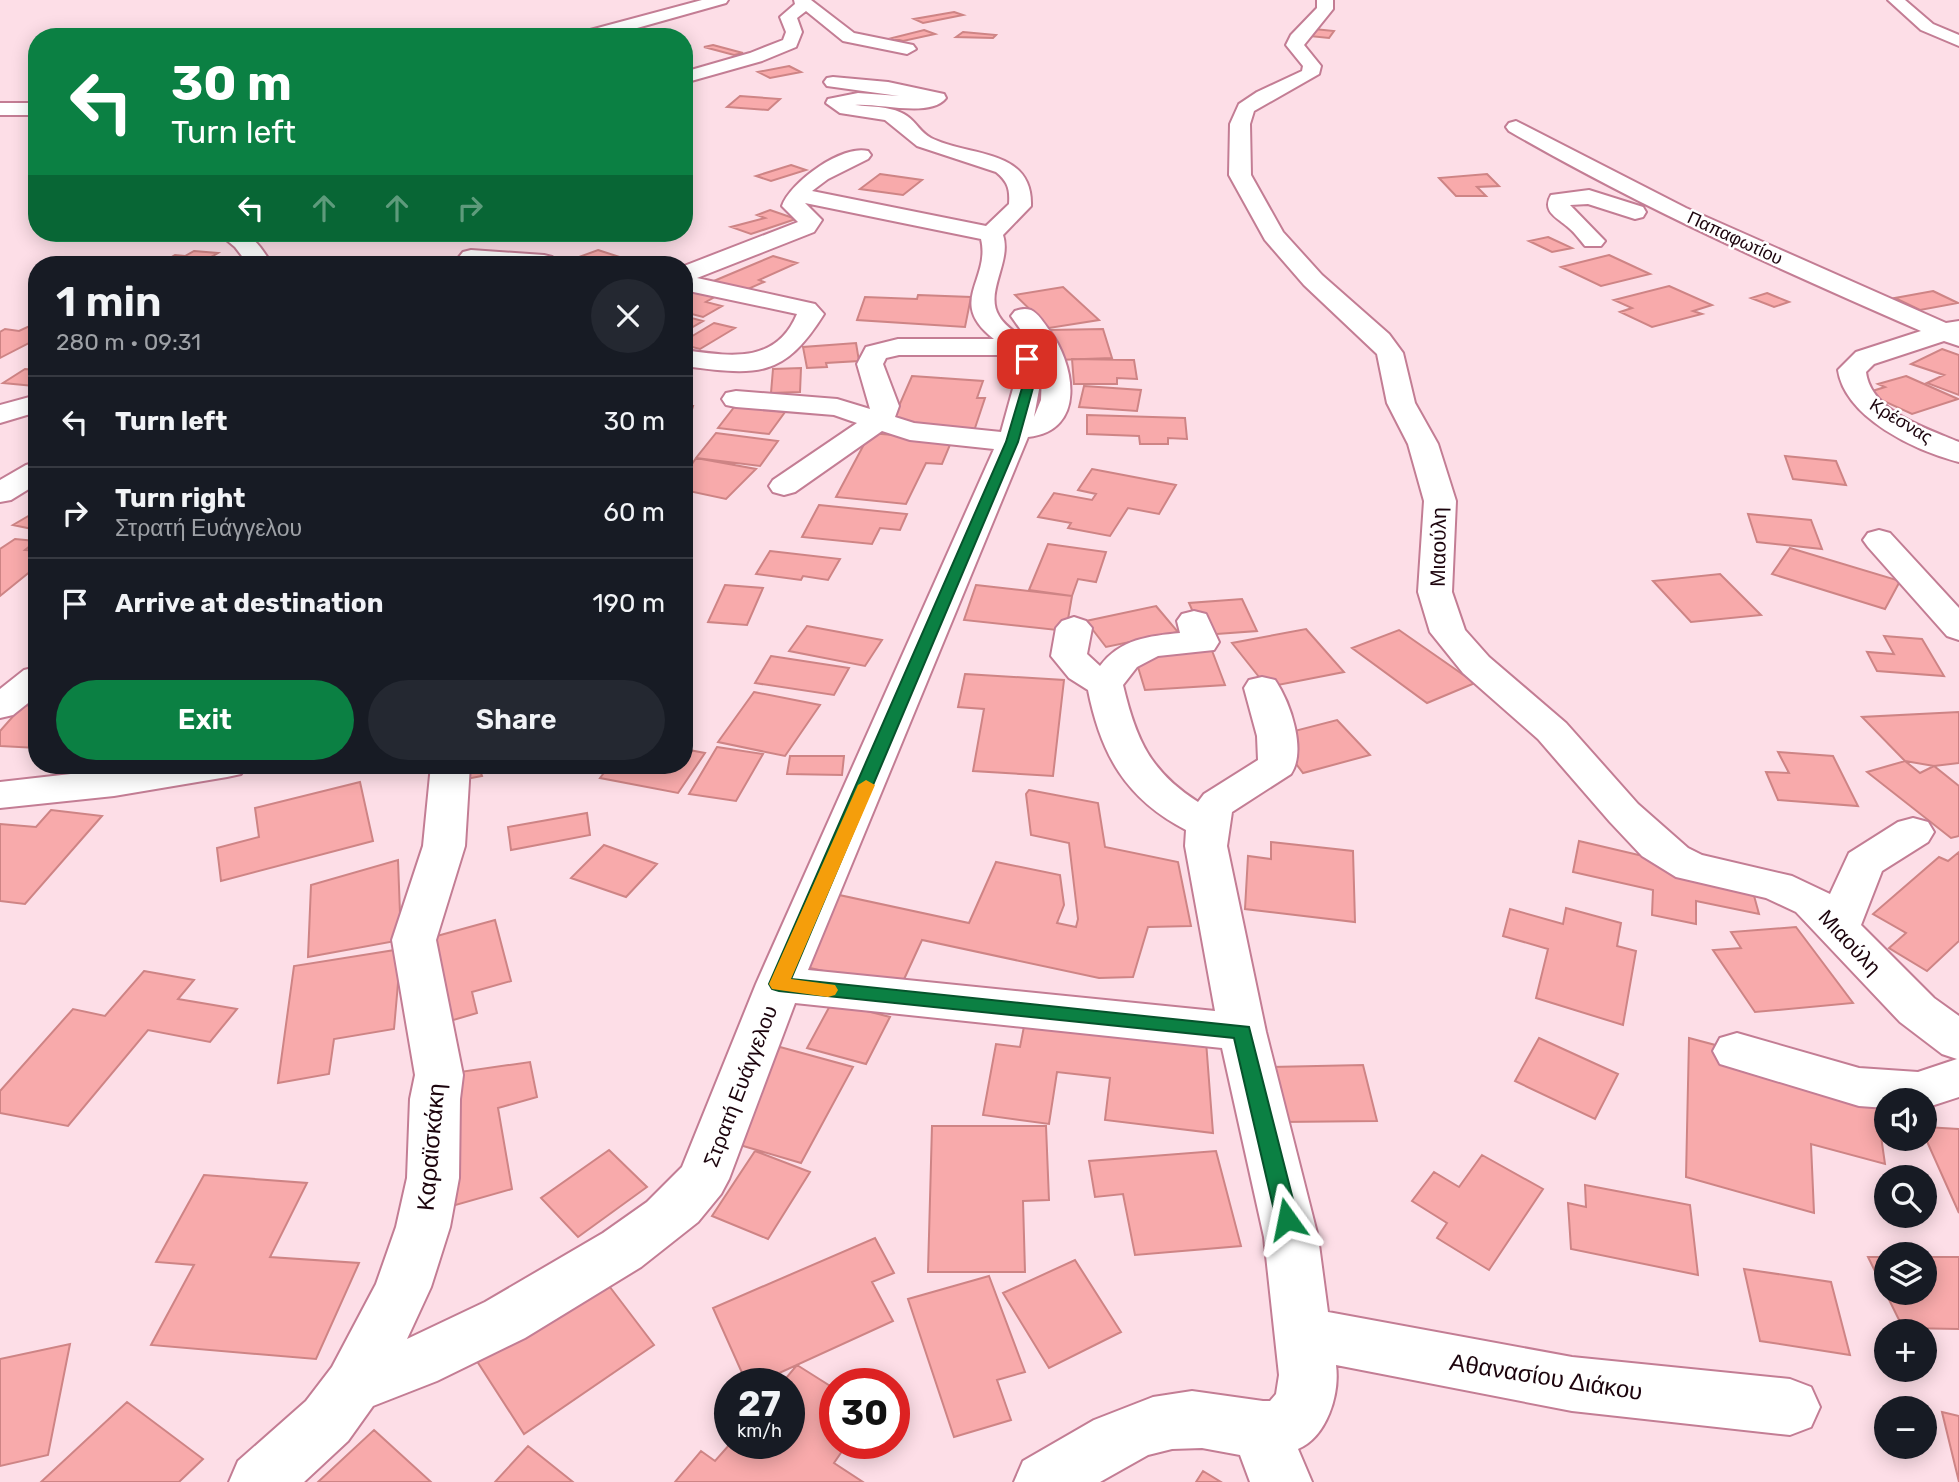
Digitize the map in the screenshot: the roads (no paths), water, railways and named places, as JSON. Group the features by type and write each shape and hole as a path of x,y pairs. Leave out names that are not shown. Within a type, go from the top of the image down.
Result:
{"street":[{"path":"618,28 720,0"},
{"name":"Μιαούλη","path":"1325,0 1325,9 1297,39 1295,45 1312,66 1310,74 1252,103 1241,116 1240,175 1273,235 1313,280 1350,311 1390,353 1401,403 1423,444 1440,501 1436,592 1448,632 1476,665 1552,731 1624,813 1673,858 1691,867 1790,890 1811,901 1917,1010 1959,1041"},
{"path":"1896,0 1927,27 1959,41"},
{"path":"693,75 756,57 790,43 794,32 788,18 803,1 849,37 907,49"},
{"path":"834,82 902,90 937,99 928,103 850,100 835,103 843,108 894,117 905,122 912,134 928,144 994,163 1012,174 1021,188 1020,206 991,234"},
{"path":"0,109 28,108"},
{"name":"Παπαφωτίου","path":"1516,127 1566,157 1780,260 1954,333"},
{"path":"693,271 806,227 811,220 793,206 797,195 808,184 861,155"},
{"path":"797,195 991,234"},
{"path":"1593,240 1577,223 1562,213 1559,200 1574,197 1602,199 1699,237 1780,260"},
{"path":"991,234 996,251 983,298 984,310 992,325 1021,332"},
{"path":"243,242 254,256"},
{"path":"556,256 566,251"},
{"path":"693,286 793,305 806,309 811,314 793,338 760,363 693,359"},
{"path":"785,486 880,420 885,406 870,364 874,353 898,347 1021,332"},
{"name":"Στρατή Ευάγγελου","path":"353,1385 429,1359 494,1328 623,1249 684,1203 703,1180 712,1163 779,984 1014,435 1027,388 1027,359 1021,332"},
{"name":"Κρέσνας","path":"1954,333 1865,358 1852,370 1855,386 1864,399 1881,413 1959,453"},
{"path":"736,399 815,403 861,412 925,433 1014,435"},
{"path":"0,414 28,405"},
{"path":"0,493 28,476"},
{"path":"1879,540 1959,629"},
{"path":"1105,685 1124,659 1151,646 1201,642 1194,621"},
{"path":"1074,628 1069,656 1082,670 1105,685 1119,735 1139,774 1174,808 1207,824"},
{"path":"0,707 28,685"},
{"path":"1045,1482 1108,1444 1158,1424 1193,1419 1271,1456 1282,1427 1292,1421 1302,1405 1308,1375 1286,1213 1242,1032 1206,846 1207,824 1218,803 1277,765 1279,754 1262,688"},
{"path":"0,796 170,774"},
{"name":"Καραϊσκάκη","path":"260,1482 327,1421 353,1385 371,1355 403,1287 428,1206 433,1178 435,1099 439,1075 414,940 444,846 449,774"},
{"path":"1839,929 1864,863 1913,832"},
{"path":"779,984 1242,1032"},
{"path":"1737,1051 1859,1087 1918,1091 1959,1077"},
{"name":"Αθανασίου Διάκου","path":"1303,1333 1572,1384 1790,1407"}]}
